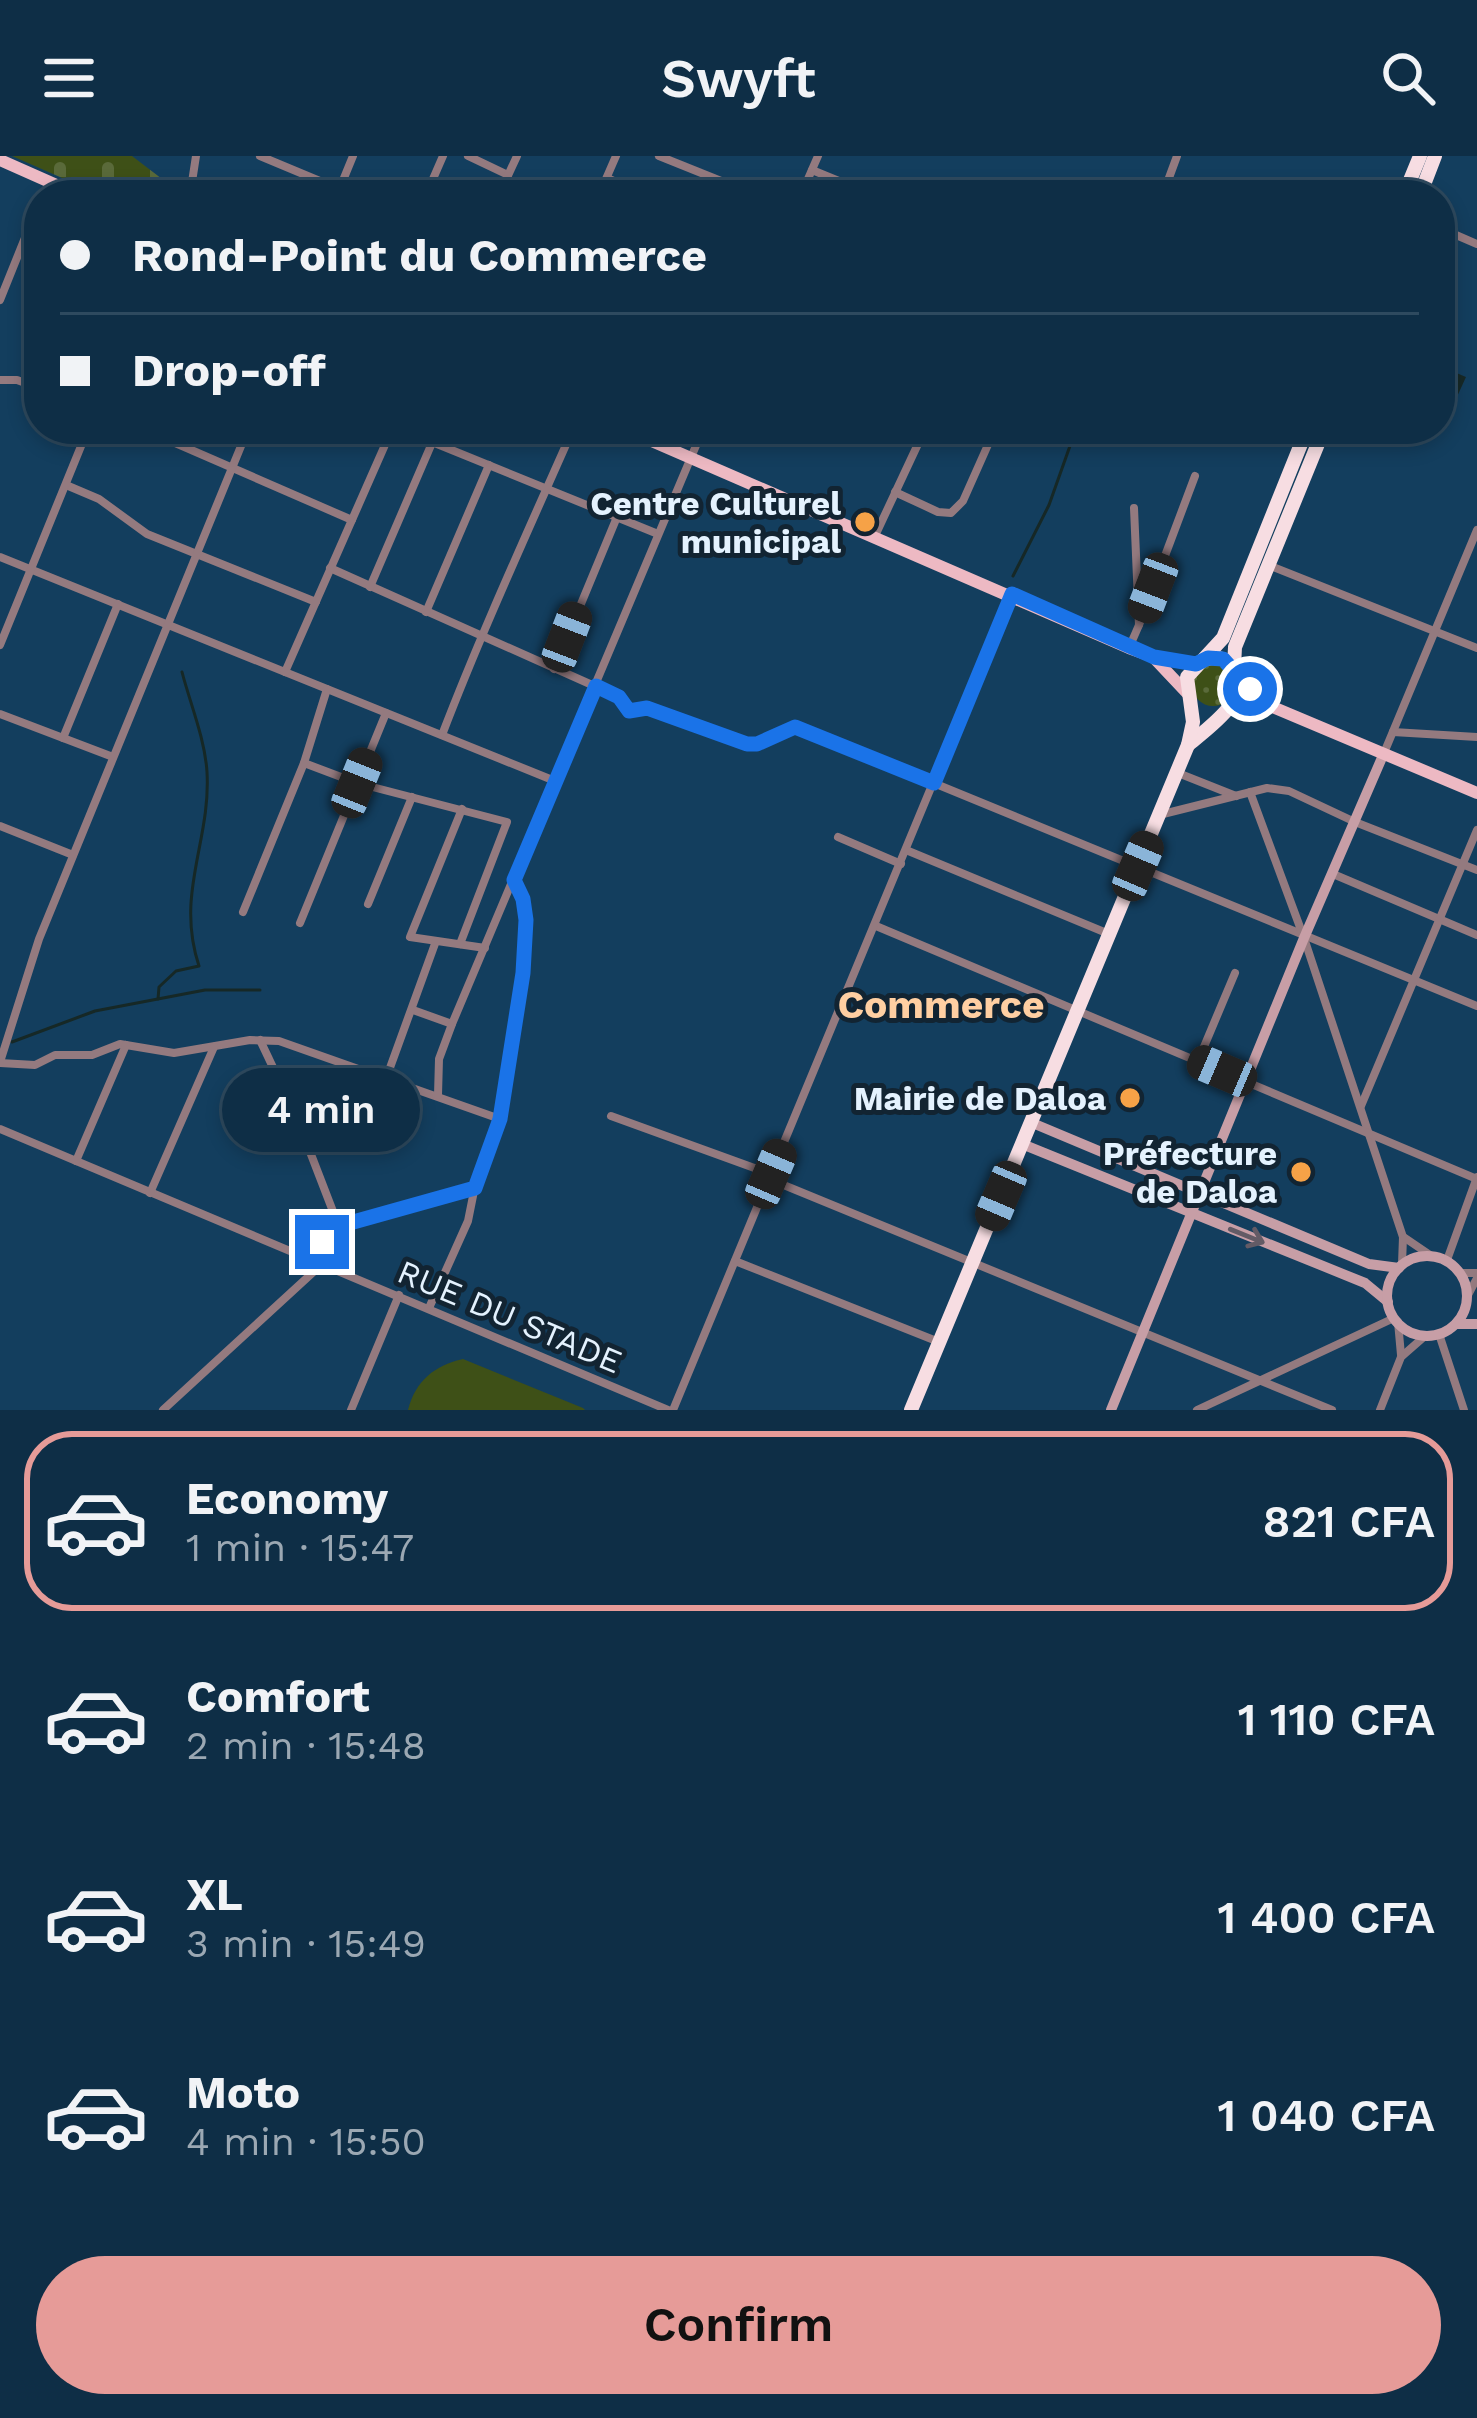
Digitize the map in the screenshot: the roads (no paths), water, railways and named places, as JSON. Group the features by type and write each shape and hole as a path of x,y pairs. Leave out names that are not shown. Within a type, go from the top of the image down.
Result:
{"highway":[{"path":"911,1410 1180,774 1193,722 1187,677 1223,638 1301,444"},
{"path":"1188,745 1237,697 1235,647 1318,444"},
{"path":"1199,662 1220,658 1237,673"},
{"path":"1189,697 1203,710 1226,708"}],"main road":[{"path":"0,160 46,180"},
{"path":"658,444 1129,648 1154,657 1199,662"},
{"path":"1154,657 1189,697"},
{"path":"1237,673 1275,708 1477,793"},
{"path":"1226,708 1275,708"}],"street":[{"path":"260,156 312,180"},
{"path":"468,156 508,175"},
{"path":"506,180 517,156"},
{"path":"611,180 607,178 616,156"},
{"path":"659,156 719,180"},
{"path":"808,180 818,156"},
{"path":"812,170 836,180"},
{"path":"0,300 24,238"},
{"path":"0,644 82,444"},
{"path":"175,444 352,520"},
{"path":"242,444 39,939 0,1062 34,1065 55,1055 92,1055 125,1045 174,1053 279,1041 500,1119"},
{"path":"285,672 389,444"},
{"path":"370,587 431,444"},
{"path":"437,444 658,534"},
{"path":"442,735 480,637 566,444"},
{"path":"439,1095 440,1059 452,1024 695,444"},
{"path":"874,540 919,444"},
{"path":"895,492 938,512 951,513 963,501 988,444"},
{"path":"426,612 489,465"},
{"path":"1129,648 1196,476"},
{"path":"65,485 99,499 147,534 316,602"},
{"path":"1134,508 1139,625"},
{"path":"554,669 616,517"},
{"path":"1111,1410 1477,530"},
{"path":"0,556 555,781"},
{"path":"1268,566 1477,648"},
{"path":"331,568 619,697 629,711 647,708 747,744 795,727 1477,1006"},
{"path":"670,1410 1012,594"},
{"path":"63,738 118,604"},
{"path":"243,912 304,763 328,689"},
{"path":"300,922 386,712"},
{"path":"0,714 113,758"},
{"path":"1393,732 1477,737"},
{"path":"304,763 357,783 507,823 460,944"},
{"path":"1180,774 1236,796"},
{"path":"1159,815 1267,788 1289,790 1477,871"},
{"path":"1250,792 1403,1237 1388,1302"},
{"path":"368,904 412,797"},
{"path":"462,809 410,936 485,948"},
{"path":"0,826 73,855"},
{"path":"1360,1108 1477,830"},
{"path":"838,837 901,865"},
{"path":"906,850 1109,934"},
{"path":"1333,874 1477,935"},
{"path":"429,1308 468,1221 500,1119 523,973 526,920 514,880"},
{"path":"875,925 1477,1178 1447,1260"},
{"path":"387,1076 436,941"},
{"path":"1198,1061 1234,974"},
{"path":"413,1010 452,1024"},
{"path":"260,1040 339,1226"},
{"path":"76,1161 125,1045"},
{"path":"150,1193 214,1047"},
{"path":"611,1116 770,1177 972,1265 1331,1410"},
{"path":"1030,1122 1369,1264 1400,1266 1430,1256"},
{"name":"RUE DU STADE","path":"0,1129 670,1410"},
{"path":"1022,1144 1364,1283 1388,1302 1396,1320 1401,1357"},
{"path":"310,1260 339,1226 475,1188"},
{"path":"1403,1237 1430,1256 1447,1260 1461,1273 1477,1276 1456,1324"},
{"path":"735,1261 939,1342"},
{"path":"163,1410 321,1265"},
{"path":"1461,1273 1467,1300 1477,1313"},
{"path":"351,1410 399,1295"},
{"path":"1396,1320 1410,1332 1425,1336 1456,1324 1477,1324"},
{"path":"1197,1410 1396,1320"},
{"path":"1439,1334 1464,1410"},
{"path":"1380,1410 1401,1357 1425,1336"}],"water":[{"path":"1455,372 1466,377 1455,399"}],"waterway":[{"path":"1013,576 1049,505 1071,444"},
{"path":"158,999 159,987 176,971 199,966 191,915 207,772 182,672"},
{"path":"12,1042 95,1011 205,990 260,990"}],"place":[{"name":"Centre Culturel municipal","path":"865,522"},
{"name":"Mairie de Daloa","path":"1130,1098"},
{"name":"Préfecture de Daloa","path":"1301,1172"}],"district":[{"name":"Commerce","path":"941,1004"}]}
